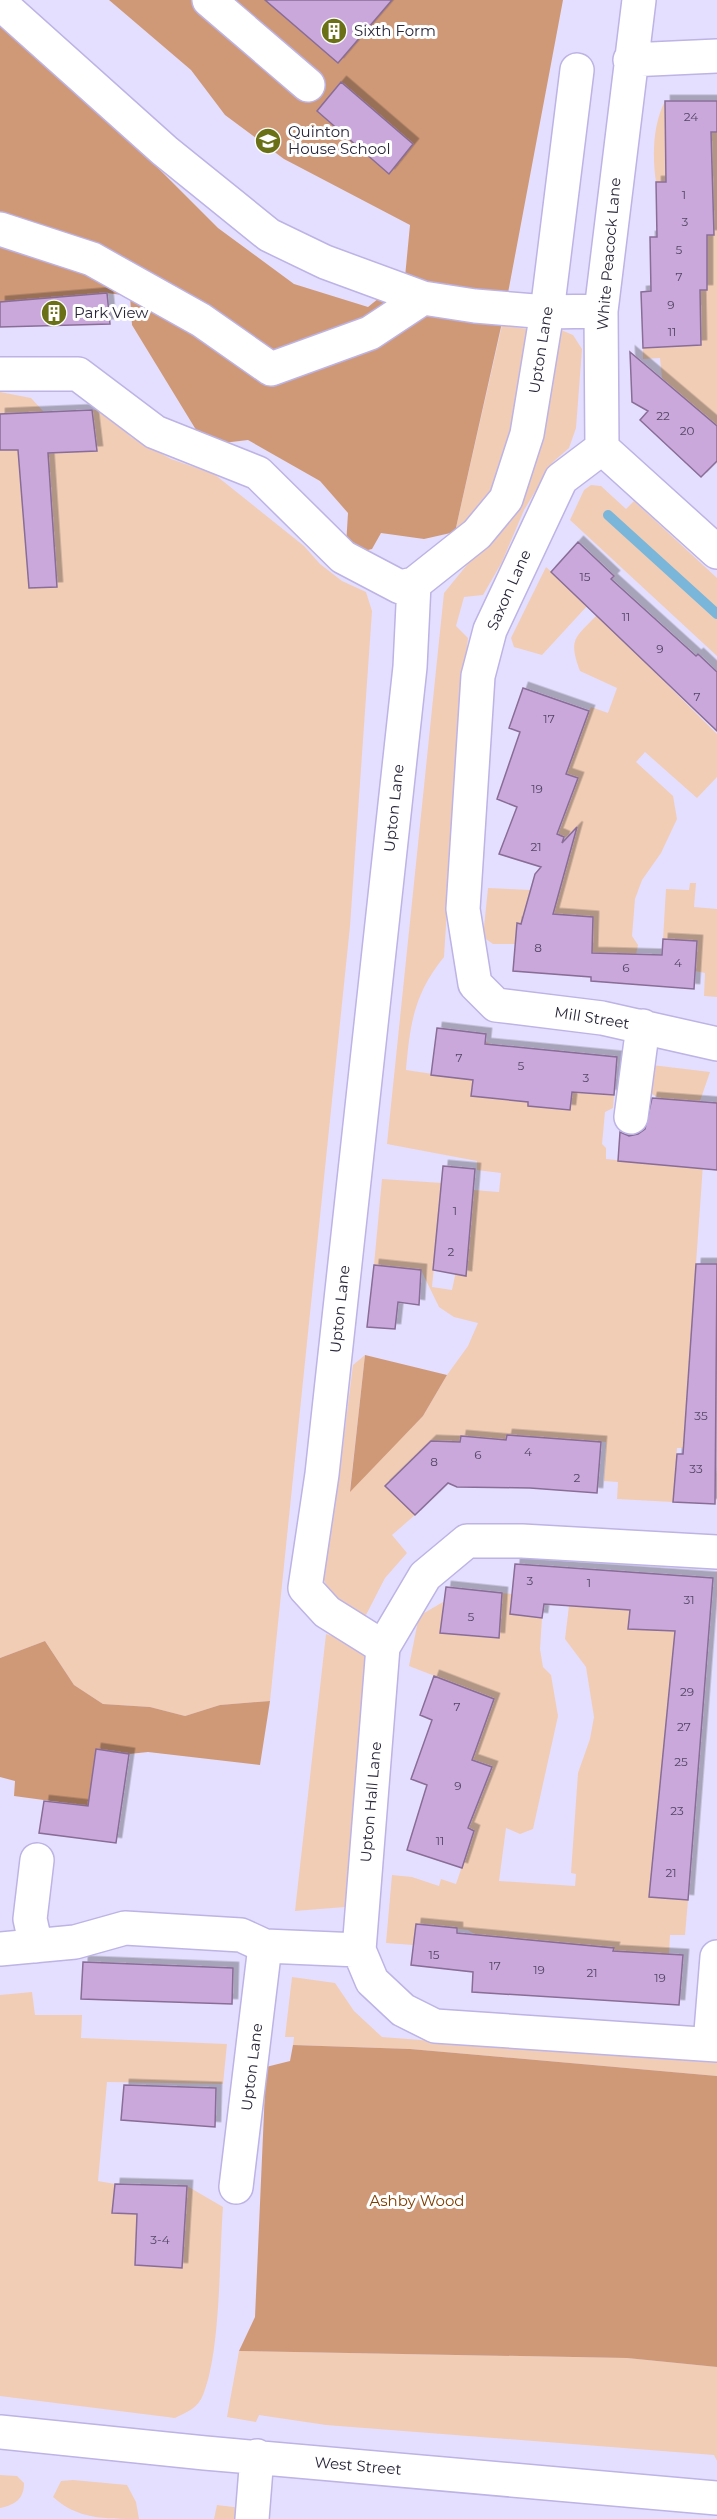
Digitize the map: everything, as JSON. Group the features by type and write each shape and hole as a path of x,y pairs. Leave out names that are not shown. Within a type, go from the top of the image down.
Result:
{"street":[{"path":"209,0 308,85"},
{"name":"White Peacock Lane","path":"602,448 601,311 639,0"},
{"path":"0,3 165,151 269,235 325,262 423,298 475,306 547,312 601,311"},
{"path":"630,60 717,56"},
{"name":"Upton Lane","path":"383,1647 327,1612 305,1588 322,1474 410,667 414,584 477,534 506,499 527,434 547,312 577,70"},
{"path":"0,229 92,259 201,320 271,369 370,333 423,298"},
{"path":"0,374 78,374 155,432 258,473 343,557 400,587 414,584"},
{"path":"602,448 717,552"},
{"name":"Saxon Lane","path":"475,984 463,909 478,676 490,630 561,479 602,448"},
{"name":"Mill Street","path":"475,984 496,1005 602,1018 717,1044"},
{"path":"631,1117 643,1026"},
{"name":"Upton Hall Lane","path":"713,2044 435,2026 404,2010 372,1981 359,1950 383,1647 425,1575 467,1541 522,1541 717,1551"},
{"path":"36,1946 30,1919 37,1860"},
{"path":"0,1949 75,1942 125,1928 241,1935 265,1946 359,1950"},
{"name":"Upton Lane","path":"236,2187 265,1946"},
{"path":"713,2044 717,1957"},
{"name":"West Street","path":"0,2432 257,2456 678,2507 717,2498"},
{"path":"252,2519 257,2456"}],"shaded area":[{"path":"665,101 666,156 702,133 717,132 717,427 662,378 660,358 643,359 643,348 701,345 700,290 707,289 707,235 711,181 656,182 654,140"},
{"path":"502,325 527,329 512,436 497,494 455,532"},
{"path":"561,330 573,335 582,349 576,428 569,448 553,462 524,510 502,562 483,595 464,597 456,626 468,638 459,718 444,957 426,984 415,1010 406,1070 473,1080 482,1097 486,1042 493,1045 529,1084 528,1106 549,1106 554,1051 559,1050 555,1108 572,1092 614,1095 613,1108 605,1112 602,1144 606,1148 606,1159 655,1164 661,1099 648,1092 652,1065 710,1072 700,1101 717,1107 706,1122 683,1448 677,1448 673,1502 617,1499 618,1482 604,1481 606,1442 507,1435 505,1467 496,1468 497,1439 461,1436 460,1442 431,1441 385,1486 415,1515 392,1535 407,1553 385,1578 366,1615 356,1618 336,1609 324,1580 322,1550 338,1484 353,1365 365,1355 350,1490 423,1416 447,1375 468,1346 478,1323 454,1317 439,1307 421,1270 374,1265 382,1179 442,1183 432,1287 452,1290 473,1190 499,1192 501,1173 477,1170 477,1161 387,1144 444,593 516,505 533,472 547,419"},
{"path":"0,392 31,398 44,412 0,414"},
{"path":"92,410 106,410 131,437 171,459 214,474 304,546 320,564 342,581 366,592 372,611 350,926 270,1701 220,1705 185,1716 150,1707 103,1704 74,1685 45,1641 0,1658 0,450 18,450 29,588 57,587 48,453 97,451"},
{"path":"591,485 601,486 626,509 634,501 717,578 717,656 570,520 584,490"},
{"path":"546,567 588,605 542,655 514,647 511,638"},
{"path":"597,615 717,734 717,777 697,798 645,752 636,762 673,796 677,819 661,853 642,880 635,899 632,936 638,945 636,955 592,953 562,927 517,923 515,944 493,944 483,937 488,888 532,890 533,879 560,888 573,841 558,834 578,779 566,775 591,707 608,713 617,688 580,671 576,660 574,645 576,640"},
{"path":"690,883 696,883 694,907 717,909 717,997 704,996 705,973 695,971 663,939 666,889 689,890"},
{"path":"502,1593 512,1594 511,1614 542,1618 540,1649 543,1667 551,1675 558,1716 533,1829 520,1834 506,1828 499,1881 575,1886 576,1874 571,1873 578,1773 590,1739 594,1717 586,1667 565,1639 569,1606 630,1610 628,1629 694,1623 650,1897 688,1900 685,1935 670,1935 669,1954 641,1953 637,2002 609,2001 614,1949 476,1935 468,1930 416,1924 413,1945 386,1943 392,1875 412,1877 439,1886 441,1879 456,1884 474,1831 469,1828 492,1767 472,1760 494,1699 409,1666 419,1616 443,1602 441,1633 499,1638"},
{"path":"326,1634 347,1641 368,1657 345,1907 295,1911"},
{"path":"292,1977 335,1983 354,2011 382,2037 717,2063 717,2076 410,2049 293,2045 294,2037 285,2037"},
{"path":"32,1992 35,2015 82,2015 81,2038 227,2044 223,2084 107,2082 98,2181 115,2184 112,2213 137,2214 135,2265 182,2268 187,2186 223,2207 216,2330 209,2376 198,2403 175,2418 0,2396 0,1995"},
{"path":"239,2351 627,2358 717,2367 717,2461 714,2455 326,2425 259,2415 256,2422 227,2417"},
{"path":"0,2475 17,2476 24,2483 24,2489 18,2500 0,2508"},
{"path":"61,2481 127,2485 136,2502 139,2519 114,2519 82,2514 72,2510 53,2497"},
{"path":"217,2505 241,2508 239,2519 214,2519"}],"green space":[{"name":"Quinton House School","path":"109,0 563,0 505,309 455,532 424,539 381,533 372,549 356,553 346,546 348,513 320,481 248,440 223,443 201,438 132,325 130,296 107,293 0,302 0,25 143,153 218,228 294,284 368,307 405,277 410,225 284,159 225,115 191,70"},
{"path":"365,1355 447,1375 423,1416 350,1492"},
{"path":"45,1641 74,1685 103,1704 150,1707 185,1716 220,1705 270,1701 260,1765 148,1752 129,1754 96,1749 88,1806 14,1796 15,1781 0,1777 0,1658"},
{"name":"Ashby Wood","path":"293,2045 410,2049 717,2076 717,2367 627,2358 239,2351 255,2317 266,2067 290,2061"}],"building":[{"name":"Sixth Form","path":"265,0 392,0 338,63"},
{"path":"341,82 413,144 389,174 317,111"},
{"path":"665,101 717,101 717,132 711,132 714,235 707,235 707,290 700,290 701,345 643,348 641,292 651,291 650,237 657,237 656,182 666,182"},
{"name":"Park View","path":"107,293 110,324 0,327 0,302"},
{"path":"630,352 717,426 717,461 701,477 640,420 648,411 632,402"},
{"path":"92,410 97,451 48,453 57,587 29,588 18,450 0,450 0,414"},
{"path":"578,542 614,576 611,579 696,656 698,654 717,672 717,731 551,572"},
{"path":"523,688 589,711 566,774 578,778 557,834 564,837 562,843 577,827 553,914 593,917 592,953 662,955 663,939 697,941 694,989 591,981 591,977 513,971 517,923 521,924 535,874 541,867 499,854 517,807 497,799 520,732 509,728"},
{"path":"437,1028 486,1034 485,1044 617,1057 614,1095 572,1092 570,1110 528,1106 528,1102 471,1096 473,1080 431,1075"},
{"path":"652,1098 717,1103 717,1170 618,1161 620,1132 629,1136 645,1129"},
{"path":"443,1166 475,1169 466,1276 433,1270"},
{"path":"696,1264 717,1264 715,1504 673,1502 677,1454 683,1454"},
{"path":"374,1265 421,1270 419,1305 398,1302 395,1329 367,1327"},
{"path":"507,1435 601,1442 597,1493 530,1488 457,1487 448,1483 415,1515 385,1486 431,1441 460,1442 461,1436 506,1440"},
{"path":"515,1564 713,1578 688,1900 649,1897 675,1631 628,1629 630,1610 544,1604 542,1618 510,1614"},
{"path":"446,1587 502,1593 499,1638 440,1633"},
{"path":"434,1676 494,1699 472,1760 492,1767 468,1828 474,1831 462,1868 407,1850 427,1785 411,1779 432,1720 420,1715"},
{"path":"96,1749 129,1754 116,1843 39,1833 44,1801 88,1806"},
{"path":"416,1924 457,1928 457,1933 614,1948 613,1951 683,1955 679,2005 472,1992 473,1972 411,1965"},
{"path":"83,1962 233,1968 232,2004 81,1999"},
{"path":"124,2085 216,2088 215,2127 121,2120"},
{"path":"115,2184 187,2186 182,2268 135,2265 137,2214 112,2213"}],"waterway":[{"path":"608,515 717,614"}],"place":[{"name":"Sixth Form","path":"334,31"},
{"name":"Quinton House School","path":"268,141"},
{"name":"Park View","path":"54,313"}]}
